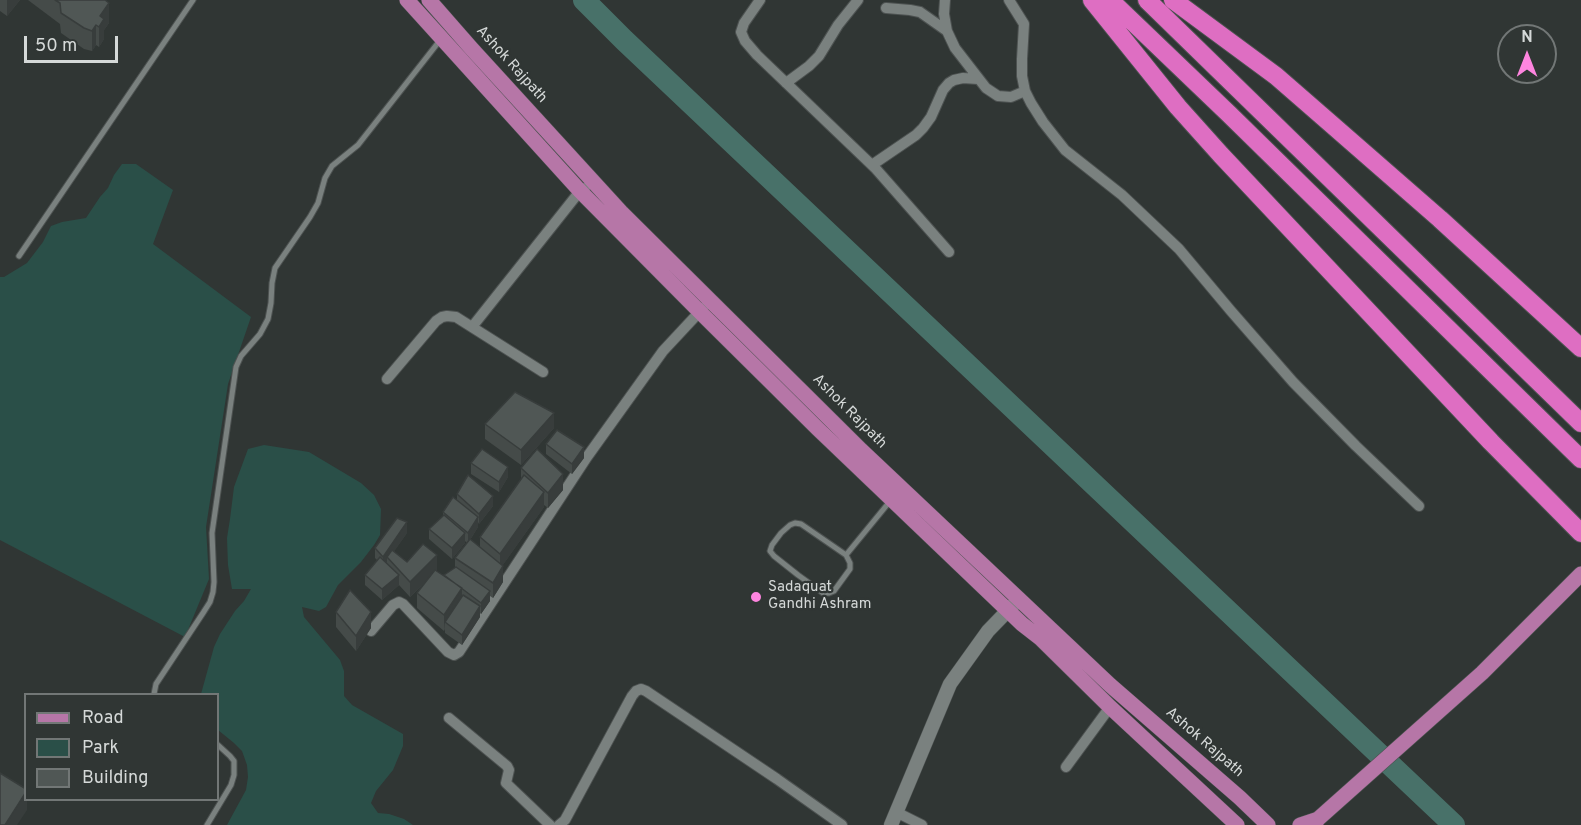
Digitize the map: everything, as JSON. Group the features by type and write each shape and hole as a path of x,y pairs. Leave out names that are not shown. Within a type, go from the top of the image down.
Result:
{"highway":[{"path":"1092,0 1178,107 1221,155 1491,442 1581,533"},
{"path":"1110,0 1581,459"},
{"path":"1147,0 1581,423"},
{"path":"1173,0 1276,76 1440,219 1581,348"}],"main road":[{"name":"Ashok Rajpath","path":"407,0 580,191 705,306"},
{"name":"Ashok Rajpath","path":"429,0 818,429 897,494 1014,605 1110,685 1268,825"},
{"path":"1300,825 1316,822 1457,697 1581,574"},
{"name":"Ashok Rajpath","path":"1014,605 1022,624 1040,638 1110,707 1237,825"}],"street":[{"path":"760,0 744,23 741,32 745,41 872,165 950,252"},
{"path":"786,83 819,56 831,35 858,0"},
{"path":"945,0 944,14 947,31 955,48 978,79 998,96 1011,97 1025,91"},
{"path":"1009,0 1024,24 1022,76 1025,91 1030,103 1065,150 1122,195 1179,249 1293,382 1419,506"},
{"path":"886,8 920,12 947,31"},
{"path":"872,165 923,129 932,117 943,90 949,83 963,78 978,79"},
{"path":"472,327 580,191 594,181"},
{"path":"371,631 393,605 399,602 448,652 454,655 459,652 583,454 663,351 705,306"},
{"path":"387,379 442,317 447,316 456,317 543,372"},
{"path":"891,825 950,684 988,631 1014,605"},
{"path":"559,825 565,820 632,696 641,689 842,825"},
{"path":"1066,767 1110,707"},
{"path":"449,718 507,766 509,769 506,780 508,785 550,825"},
{"path":"896,812 922,825"}],"lane":[{"path":"19,256 193,0"},
{"path":"154,693 156,684 210,602 213,592 212,533 236,367 241,356 260,334 268,319 275,268 318,203 325,178 332,166 358,145 442,39"},
{"path":"846,555 897,494"},
{"path":"795,523 801,524 846,555 850,569 834,591 824,593 770,551 781,533 795,523"},
{"path":"207,825 231,785 234,775 234,761 219,746"}],"green space":[{"path":"122,164 136,164 173,190 153,244 251,317 228,384 206,527 209,579 185,637 0,540 0,277 4,277 27,263 43,242 51,226 86,218"},
{"path":"264,445 309,452 361,483 374,495 381,509 380,535 361,562 338,585 326,607 319,611 302,607 304,617 340,660 344,671 344,696 352,705 403,734 403,746 393,770 376,791 371,803 378,813 404,819 413,825 227,825 246,790 247,765 242,751 219,731 219,693 201,693 220,634 251,589 232,589 227,538 234,487 248,449"}],"building":[{"path":"55,0 105,0 109,3 100,16 104,19 99,27 96,25 92,31 61,13 60,3"},
{"path":"515,392 554,413 521,450 485,424"},
{"path":"557,430 584,447 572,464 546,444"},
{"path":"482,449 508,467 499,482 471,463"},
{"path":"537,449 563,474 548,493 521,468"},
{"path":"468,475 493,496 479,514 457,494"},
{"path":"524,475 544,492 500,554 480,537"},
{"path":"453,497 478,517 468,533 443,512"},
{"path":"444,515 465,533 452,548 429,529"},
{"path":"397,518 407,522 383,557 375,548"},
{"path":"470,539 503,566 493,583 455,558"},
{"path":"423,544 437,555 410,582 387,557 392,550 407,562"},
{"path":"380,557 399,575 382,589 365,575"},
{"path":"456,567 490,591 481,603 444,575"},
{"path":"435,570 462,588 444,615 417,593"},
{"path":"350,590 371,612 356,636 336,612"},
{"path":"463,595 480,606 462,635 445,622"},
{"path":"0,773 24,788 24,795 5,825 0,825"}],"waterway":[{"path":"584,0 1454,825"}],"place":[{"name":"Sadaquat Gandhi Ashram","path":"756,597"}]}
